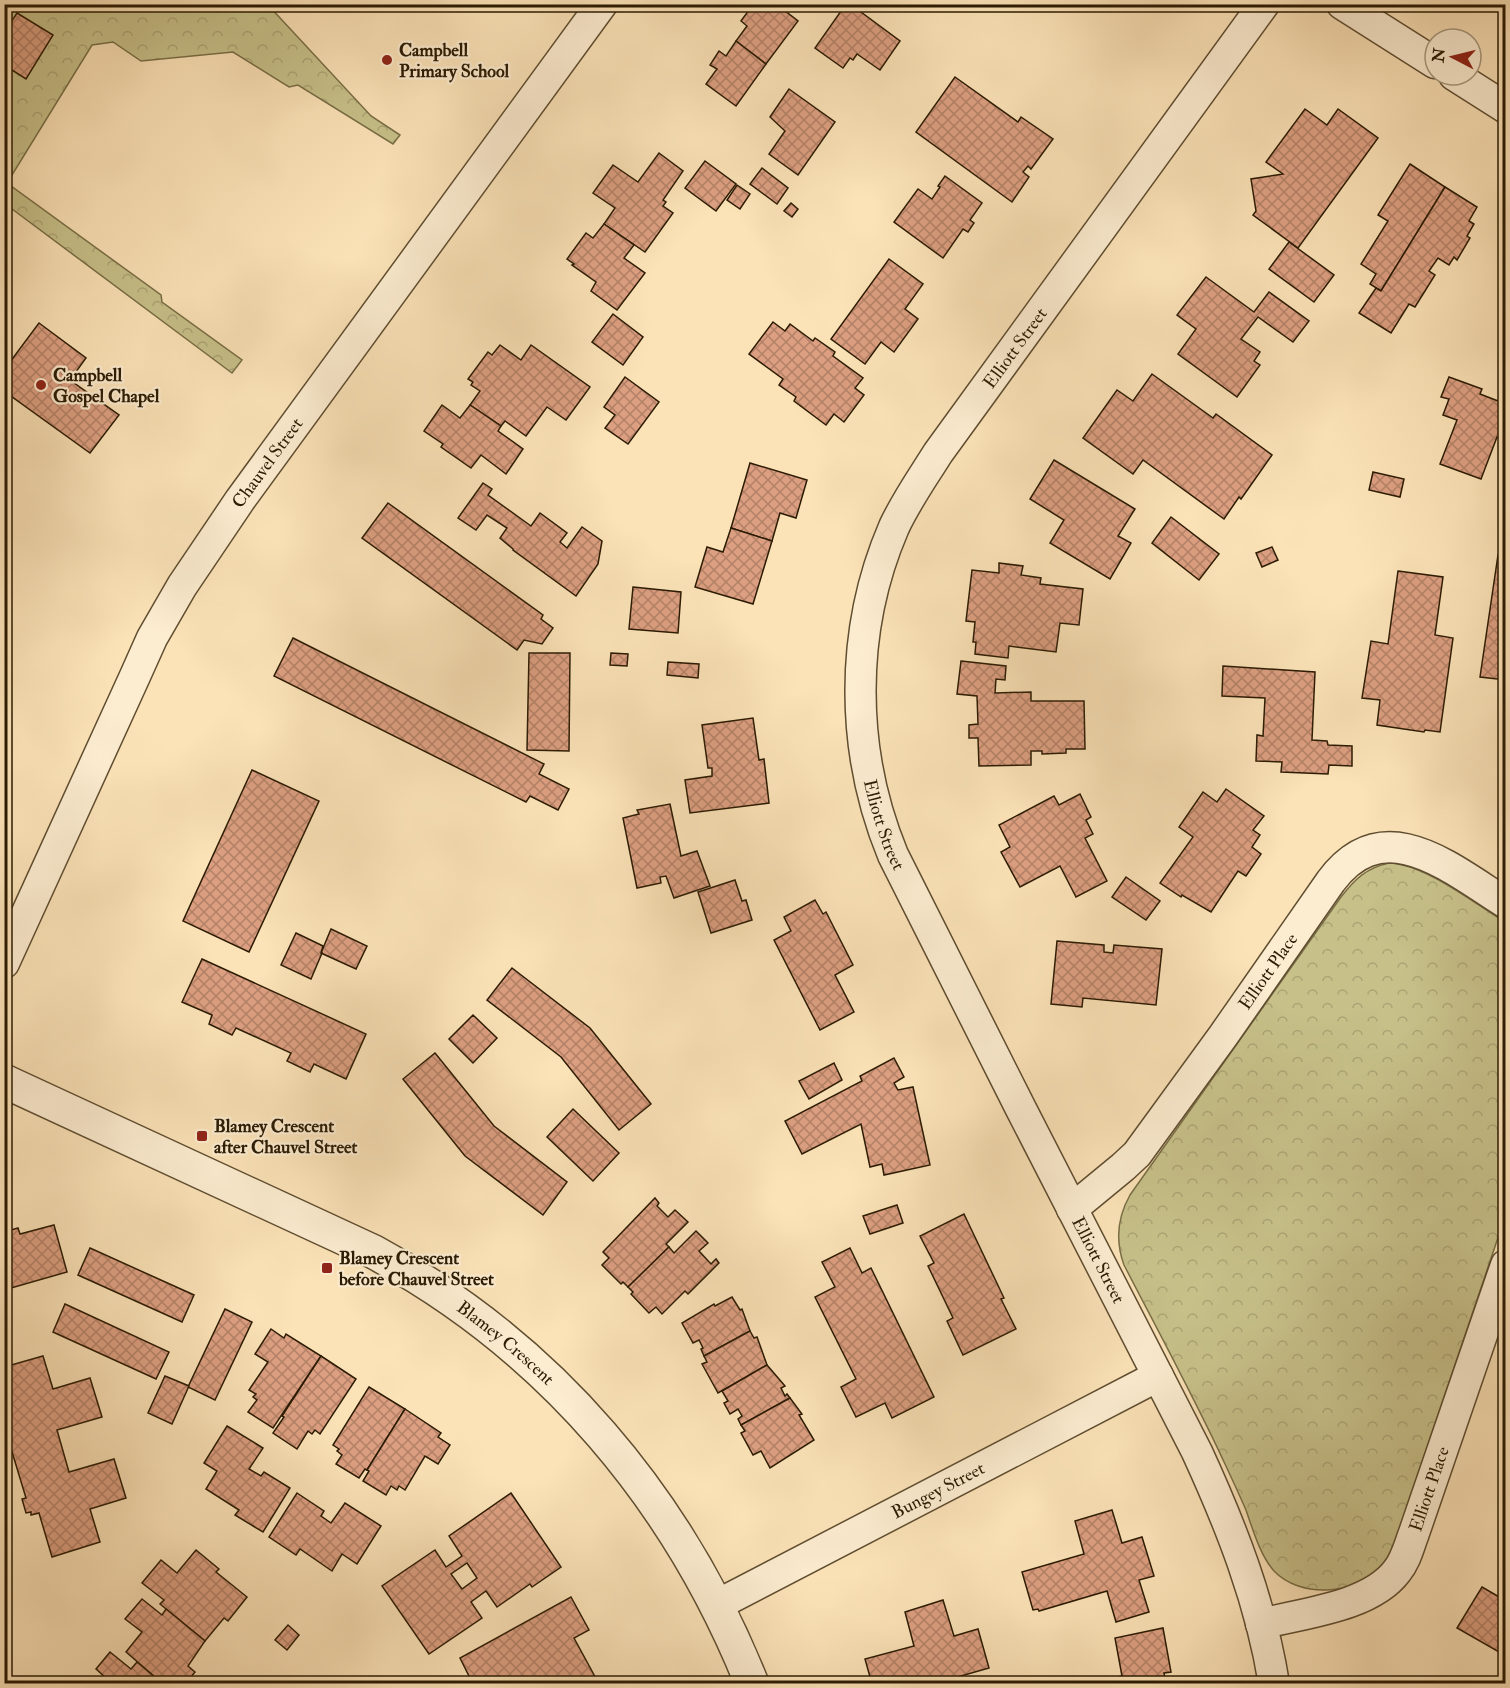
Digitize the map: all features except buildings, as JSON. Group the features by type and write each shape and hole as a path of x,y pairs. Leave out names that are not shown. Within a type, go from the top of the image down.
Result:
{"street":[{"name":"Chauvel Street","path":"4,963 152,638 182,586 240,500 602,4"},
{"name":"Elliott Street","path":"1264,4 929,466 895,525 879,568 867,619 861,679 863,742 867,770 878,815 893,855 1197,1452 1244,1563 1262,1624 1274,1683"},
{"path":"1342,4 1423,55"},
{"path":"1473,87 1506,108"},
{"name":"Elliott Place","path":"1072,1209 1137,1154 1331,881 1342,866 1352,858 1365,852 1385,848 1419,852 1506,903"},
{"name":"Blamey Crescent","path":"4,1081 374,1252 427,1283 470,1314 552,1380 605,1437 655,1502 687,1550 730,1629 752,1683"},
{"name":"Elliott Place","path":"1262,1624 1360,1599 1382,1587 1398,1570 1414,1533 1506,1265"},
{"name":"Bungey Street","path":"717,1605 1158,1376"}],"green space":[{"path":"4,5 268,5 371,116 400,135 393,144 298,85 289,87 233,52 141,61 113,42 92,45 7,183 161,295 162,302 242,360 232,373 8,206 5,207"},
{"path":"1389,863 1403,865 1433,877 1505,922 1505,1217 1389,1556 1378,1570 1354,1584 1326,1590 1311,1589 1285,1580 1274,1571 1265,1558 1246,1510 1213,1439 1124,1265 1119,1247 1119,1229 1122,1212 1130,1195 1341,897 1362,875"}],"place":[{"name":"Campbell Primary School","path":"387,60"},
{"name":"Campbell Gospel Chapel","path":"41,385"},
{"name":"Blamey Crescent after Chauvel Street","path":"202,1136"},
{"name":"Blamey Crescent before Chauvel Street","path":"327,1268"}]}
